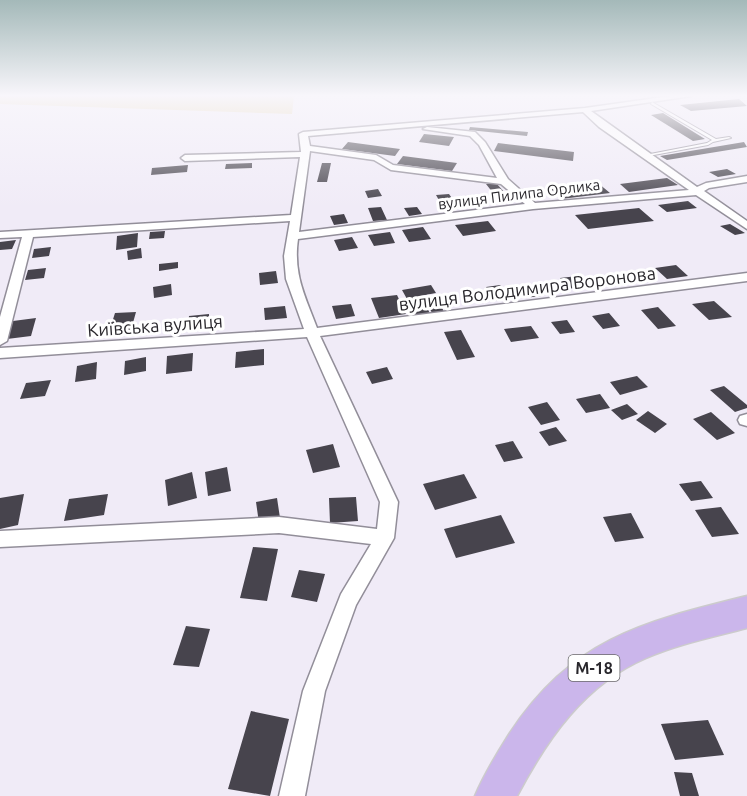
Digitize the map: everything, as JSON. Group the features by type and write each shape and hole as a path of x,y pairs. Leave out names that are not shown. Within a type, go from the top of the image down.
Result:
{"highway":[{"name":"М-18","path":"495,796 520,750 552,705 600,664 642,642 747,612"}],"street":[{"path":"292,796 314,691 348,601 385,538 389,502 312,333 292,279 290,256 305,151 303,134 312,133"},
{"path":"463,133 472,134 482,144 504,181 533,206"},
{"path":"613,133 747,226"},
{"path":"185,158 305,151 376,158 391,167 448,172 458,177 504,181"},
{"name":"вулиця Пилипа Орлика","path":"293,236 533,206 696,192 706,186 747,179"},
{"path":"0,235 296,218"},
{"path":"0,341 29,233"},
{"name":"вулиця Володимира Воронова","path":"312,333 747,277"},
{"name":"Київська вулиця","path":"0,353 312,333"},
{"path":"0,539 279,525 385,538"}],"lane":[{"path":"703,133 715,140"},
{"path":"645,156 729,138"}],"building":[{"path":"499,133 528,133 527,136"},
{"path":"680,133 696,133 705,139 693,141"},
{"path":"424,134 454,137 449,146 419,142"},
{"path":"348,142 400,149 395,156 342,149"},
{"path":"744,142 747,147 667,160 660,156"},
{"path":"498,143 574,152 573,161 494,151"},
{"path":"403,156 457,163 452,171 397,164"},
{"path":"252,163 252,168 225,169 226,164"},
{"path":"322,163 331,163 327,182 317,182"},
{"path":"188,165 187,172 151,175 152,168"},
{"path":"727,169 736,174 718,177 709,172"},
{"path":"667,178 678,185 629,192 620,184"},
{"path":"496,183 508,196 497,198 486,184"},
{"path":"598,183 610,193 561,199 551,189"},
{"path":"378,189 382,196 368,198 365,191"},
{"path":"449,194 454,201 440,202 436,195"},
{"path":"688,201 697,208 667,212 658,205"},
{"path":"381,207 387,220 373,221 368,208"},
{"path":"417,207 422,214 409,216 404,208"},
{"path":"639,208 654,221 588,229 575,215"},
{"path":"344,214 348,223 334,225 330,216"},
{"path":"488,221 496,231 463,236 455,225"},
{"path":"730,224 745,233 735,235 720,226"},
{"path":"423,227 431,239 409,242 402,230"},
{"path":"165,231 164,238 149,239 150,232"},
{"path":"390,232 395,243 374,246 368,235"},
{"path":"138,233 137,247 116,250 117,236"},
{"path":"352,237 358,248 339,251 334,240"},
{"path":"16,240 12,249 0,250 0,242"},
{"path":"51,247 49,256 32,258 34,249"},
{"path":"141,248 142,258 128,260 127,251"},
{"path":"178,262 178,268 159,271 159,264"},
{"path":"676,265 688,276 667,279 655,268"},
{"path":"46,268 44,278 25,280 28,270"},
{"path":"276,271 278,283 260,285 259,273"},
{"path":"632,273 639,281 622,283 614,274"},
{"path":"578,276 587,286 568,289 560,278"},
{"path":"171,284 172,295 154,298 153,287"},
{"path":"431,285 436,293 420,296 431,315 417,317 402,290"},
{"path":"500,285 509,299 495,301 486,287"},
{"path":"534,285 541,296 524,298 516,287"},
{"path":"397,295 406,314 379,318 371,298"},
{"path":"714,301 732,317 709,320 692,304"},
{"path":"440,303 444,312 432,313 428,305"},
{"path":"351,304 355,316 336,319 332,306"},
{"path":"285,306 287,318 265,320 264,308"},
{"path":"658,307 676,326 658,329 641,310"},
{"path":"136,312 131,330 109,332 115,313"},
{"path":"609,313 620,326 603,329 592,316"},
{"path":"209,314 209,324 188,326 189,316"},
{"path":"36,318 31,336 7,339 13,321"},
{"path":"567,320 575,332 560,334 551,322"},
{"path":"531,326 539,338 511,342 504,329"},
{"path":"461,330 475,357 457,360 444,332"},
{"path":"264,349 264,365 235,368 236,352"},
{"path":"193,353 192,371 166,374 167,356"},
{"path":"146,357 146,371 124,375 125,361"},
{"path":"97,362 96,379 75,382 77,366"},
{"path":"387,367 393,379 372,384 366,372"},
{"path":"637,376 648,387 620,395 610,382"},
{"path":"51,380 45,396 20,399 26,383"},
{"path":"724,386 747,405 747,408 735,412 710,390"},
{"path":"600,394 610,408 586,413 576,399"},
{"path":"547,402 560,420 541,425 528,407"},
{"path":"627,404 638,414 622,420 611,410"},
{"path":"648,411 667,424 655,433 636,420"},
{"path":"711,412 735,433 717,440 693,419"},
{"path":"556,427 567,441 549,446 539,432"},
{"path":"513,441 523,458 504,462 495,445"},
{"path":"333,444 340,467 313,473 306,450"},
{"path":"227,467 231,491 208,496 205,472"},
{"path":"192,472 197,498 168,506 165,480"},
{"path":"464,474 477,498 435,510 423,484"},
{"path":"701,481 713,498 691,501 679,484"},
{"path":"24,494 18,525 0,529 0,498"},
{"path":"108,494 104,515 64,521 69,499"},
{"path":"356,497 358,521 330,523 329,498"},
{"path":"277,498 280,518 259,523 256,502"},
{"path":"721,507 739,534 712,537 695,510"},
{"path":"631,513 644,538 615,542 603,517"},
{"path":"501,515 515,543 456,558 444,529"},
{"path":"253,547 278,549 267,601 240,598"},
{"path":"299,570 325,574 317,602 291,597"},
{"path":"186,626 210,629 199,667 173,665"},
{"path":"251,711 289,719 270,796 228,789"},
{"path":"708,720 724,755 675,760 661,724"},
{"path":"674,772 692,773 699,796 680,796"}]}
